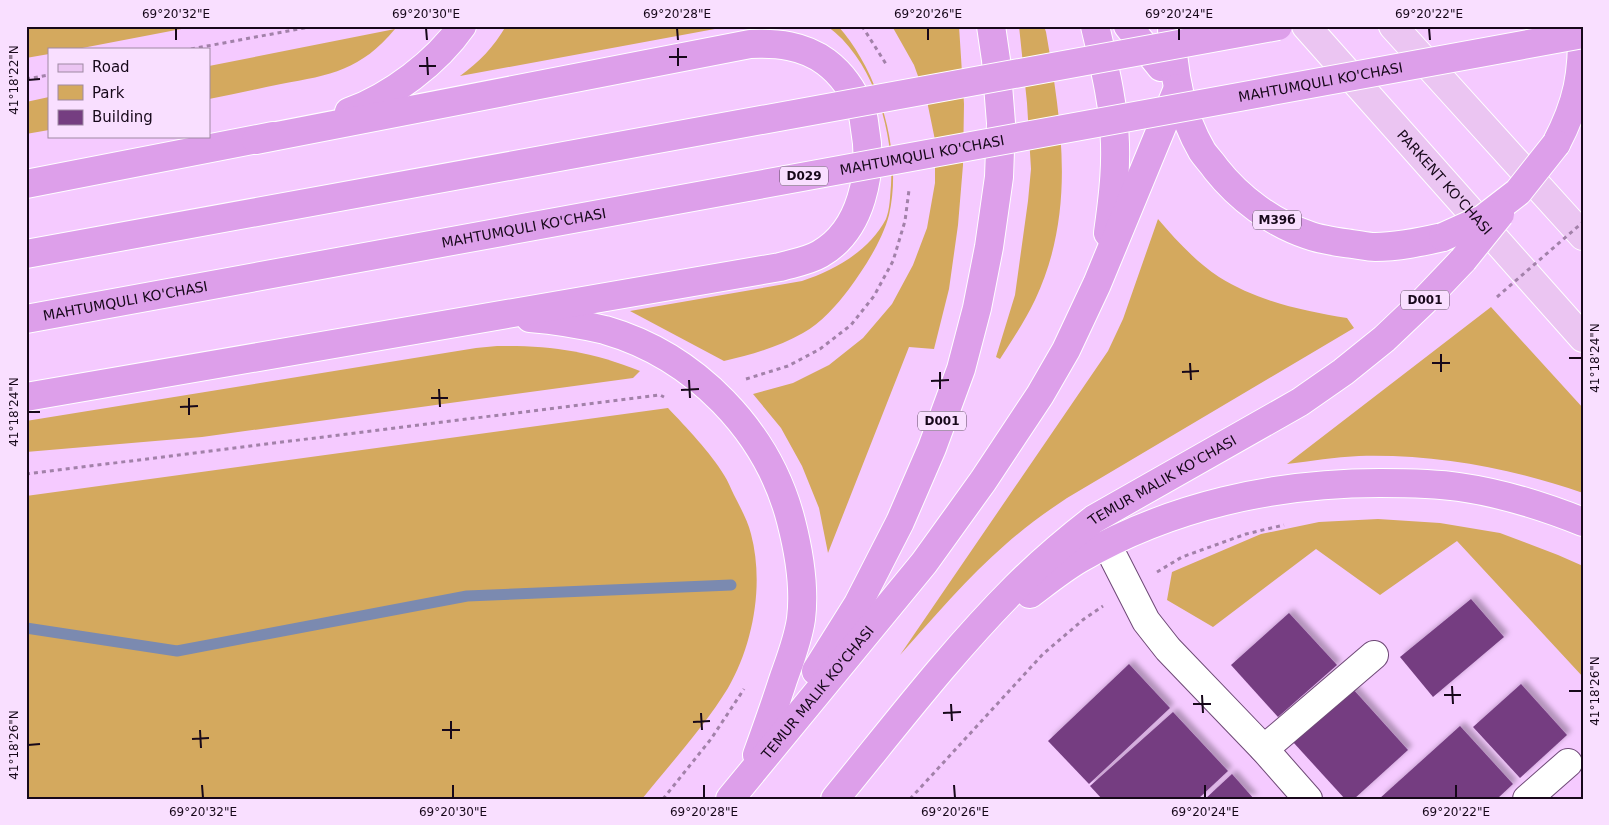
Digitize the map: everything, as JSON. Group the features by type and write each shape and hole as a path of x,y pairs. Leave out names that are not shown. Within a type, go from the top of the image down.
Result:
{"highway":[{"path":"256,140 322,122 384,96 438,55 462,26"},
{"name":"D001","path":"751,773 858,604 900,522 932,448 961,368 977,308 990,247 999,178 1001,123 991,26"},
{"name":"D001","path":"1095,26 1108,81 1115,144 1114,186 1108,234 1097,284"},
{"name":"M39б","path":"1128,26 1178,88"},
{"name":"M39б","path":"1172,26 1172,54 1178,88 1202,151 1224,178 1248,202 1277,220 1308,235 1375,247 1409,244 1443,237 1483,219 1518,192 1556,144 1573,108 1582,71 1582,26"},
{"path":"26,254 1278,26"},
{"name":"MAHTUMQULI KO'CHASI","path":"26,319 1583,34"},
{"path":"26,184 750,44 786,44 808,51 826,62 840,75 852,91 862,112 868,160 866,184 849,226 836,241 820,254 800,262 26,397"},
{"path":"1097,284 1178,88"},
{"path":"1556,144 1583,128"},
{"name":"TEMUR MALIK KO'CHASI","path":"835,799 943,668 1016,587 1043,561 1094,519 1300,402 1343,372 1384,339 1424,301 1463,260 1518,192"},
{"name":"TEMUR MALIK KO'CHASI","path":"730,799 924,563 973,495 1040,395 1066,350 1097,284"},
{"path":"484,318 515,317 576,324 606,331 663,354 708,386 750,432 766,457 780,484 793,528 799,559 802,598 798,636 751,773"},
{"path":"943,668 1022,599 1079,560 1160,520 1231,499 1277,490 1327,485 1409,483 1458,486 1549,508 1583,522"}],"main road":[{"name":"PARKENT KO'CHASI","path":"1306,26 1583,338"},
{"path":"1394,26 1583,236"}],"street":[{"path":"1094,519 1146,621 1168,649 1264,749 1308,799"},
{"path":"1264,749 1374,655"},
{"path":"1527,799 1568,763"}],"path":[{"path":"196,48 315,26"},
{"path":"26,79 48,75"},
{"path":"1497,297 1583,222"},
{"path":"26,474 660,395 668,399"},
{"path":"910,799 1043,654 1084,619 1182,557 1246,534 1293,523"},
{"path":"662,799 711,739 749,681"}],"green space":[{"path":"26,26 197,26 82,48 48,48 48,54 26,58"},
{"path":"506,26 731,26 460,76 486,54"},
{"path":"827,26 838,26 853,45 866,67 884,115 893,166 893,191 886,225 867,263 855,281 822,319 810,329 784,342 724,361 630,311 802,281 839,265 861,250 886,219 890,202 891,164 884,120 868,77 857,57 843,40"},
{"path":"892,26 959,26 964,104 963,165 958,225 949,289 934,349 909,347 828,553 819,508 802,466 781,428 753,394 793,383 829,365 863,338 892,304 913,265 927,228 935,183 935,140 927,101 914,65"},
{"path":"1019,26 1044,26 1046,32 1057,100 1062,168 1061,201 1048,267 1031,308 1000,359 996,357 1015,295 1031,169 1027,103"},
{"path":"395,29 370,54 344,68 315,77 210,99 210,66"},
{"path":"48,97 48,130 26,134 26,102"},
{"path":"1158,219 1194,257 1219,277 1265,299 1314,312 1347,318 1354,328 1043,514 978,570 900,655 1108,351 1123,319"},
{"path":"1491,307 1583,408 1583,493 1528,476 1472,464 1416,457 1359,456 1287,464"},
{"path":"497,346 552,348 587,354 640,371 633,378 202,437 26,452 26,421"},
{"path":"668,408 698,440 719,467 744,514 750,529 755,553 757,572 756,592 750,632 737,670 728,688 698,731 642,799 26,799 26,496"},
{"path":"1378,519 1440,523 1500,533 1583,566 1583,677 1457,541 1380,595 1316,549 1213,627 1167,600 1172,572 1261,534 1319,522"}],"building":[{"path":"1471,599 1504,637 1433,697 1400,657"},
{"path":"1289,613 1337,665 1278,717 1231,665"},
{"path":"1129,664 1170,708 1089,784 1048,741"},
{"path":"1521,684 1567,735 1520,778 1473,727"},
{"path":"1352,688 1408,750 1354,799 1345,799 1293,742"},
{"path":"1173,712 1228,771 1198,799 1102,799 1090,786"},
{"path":"1460,726 1513,784 1497,799 1379,799"},
{"path":"1232,774 1254,799 1205,799"}],"waterway":[{"path":"26,628 177,651 467,596 731,585"}]}
